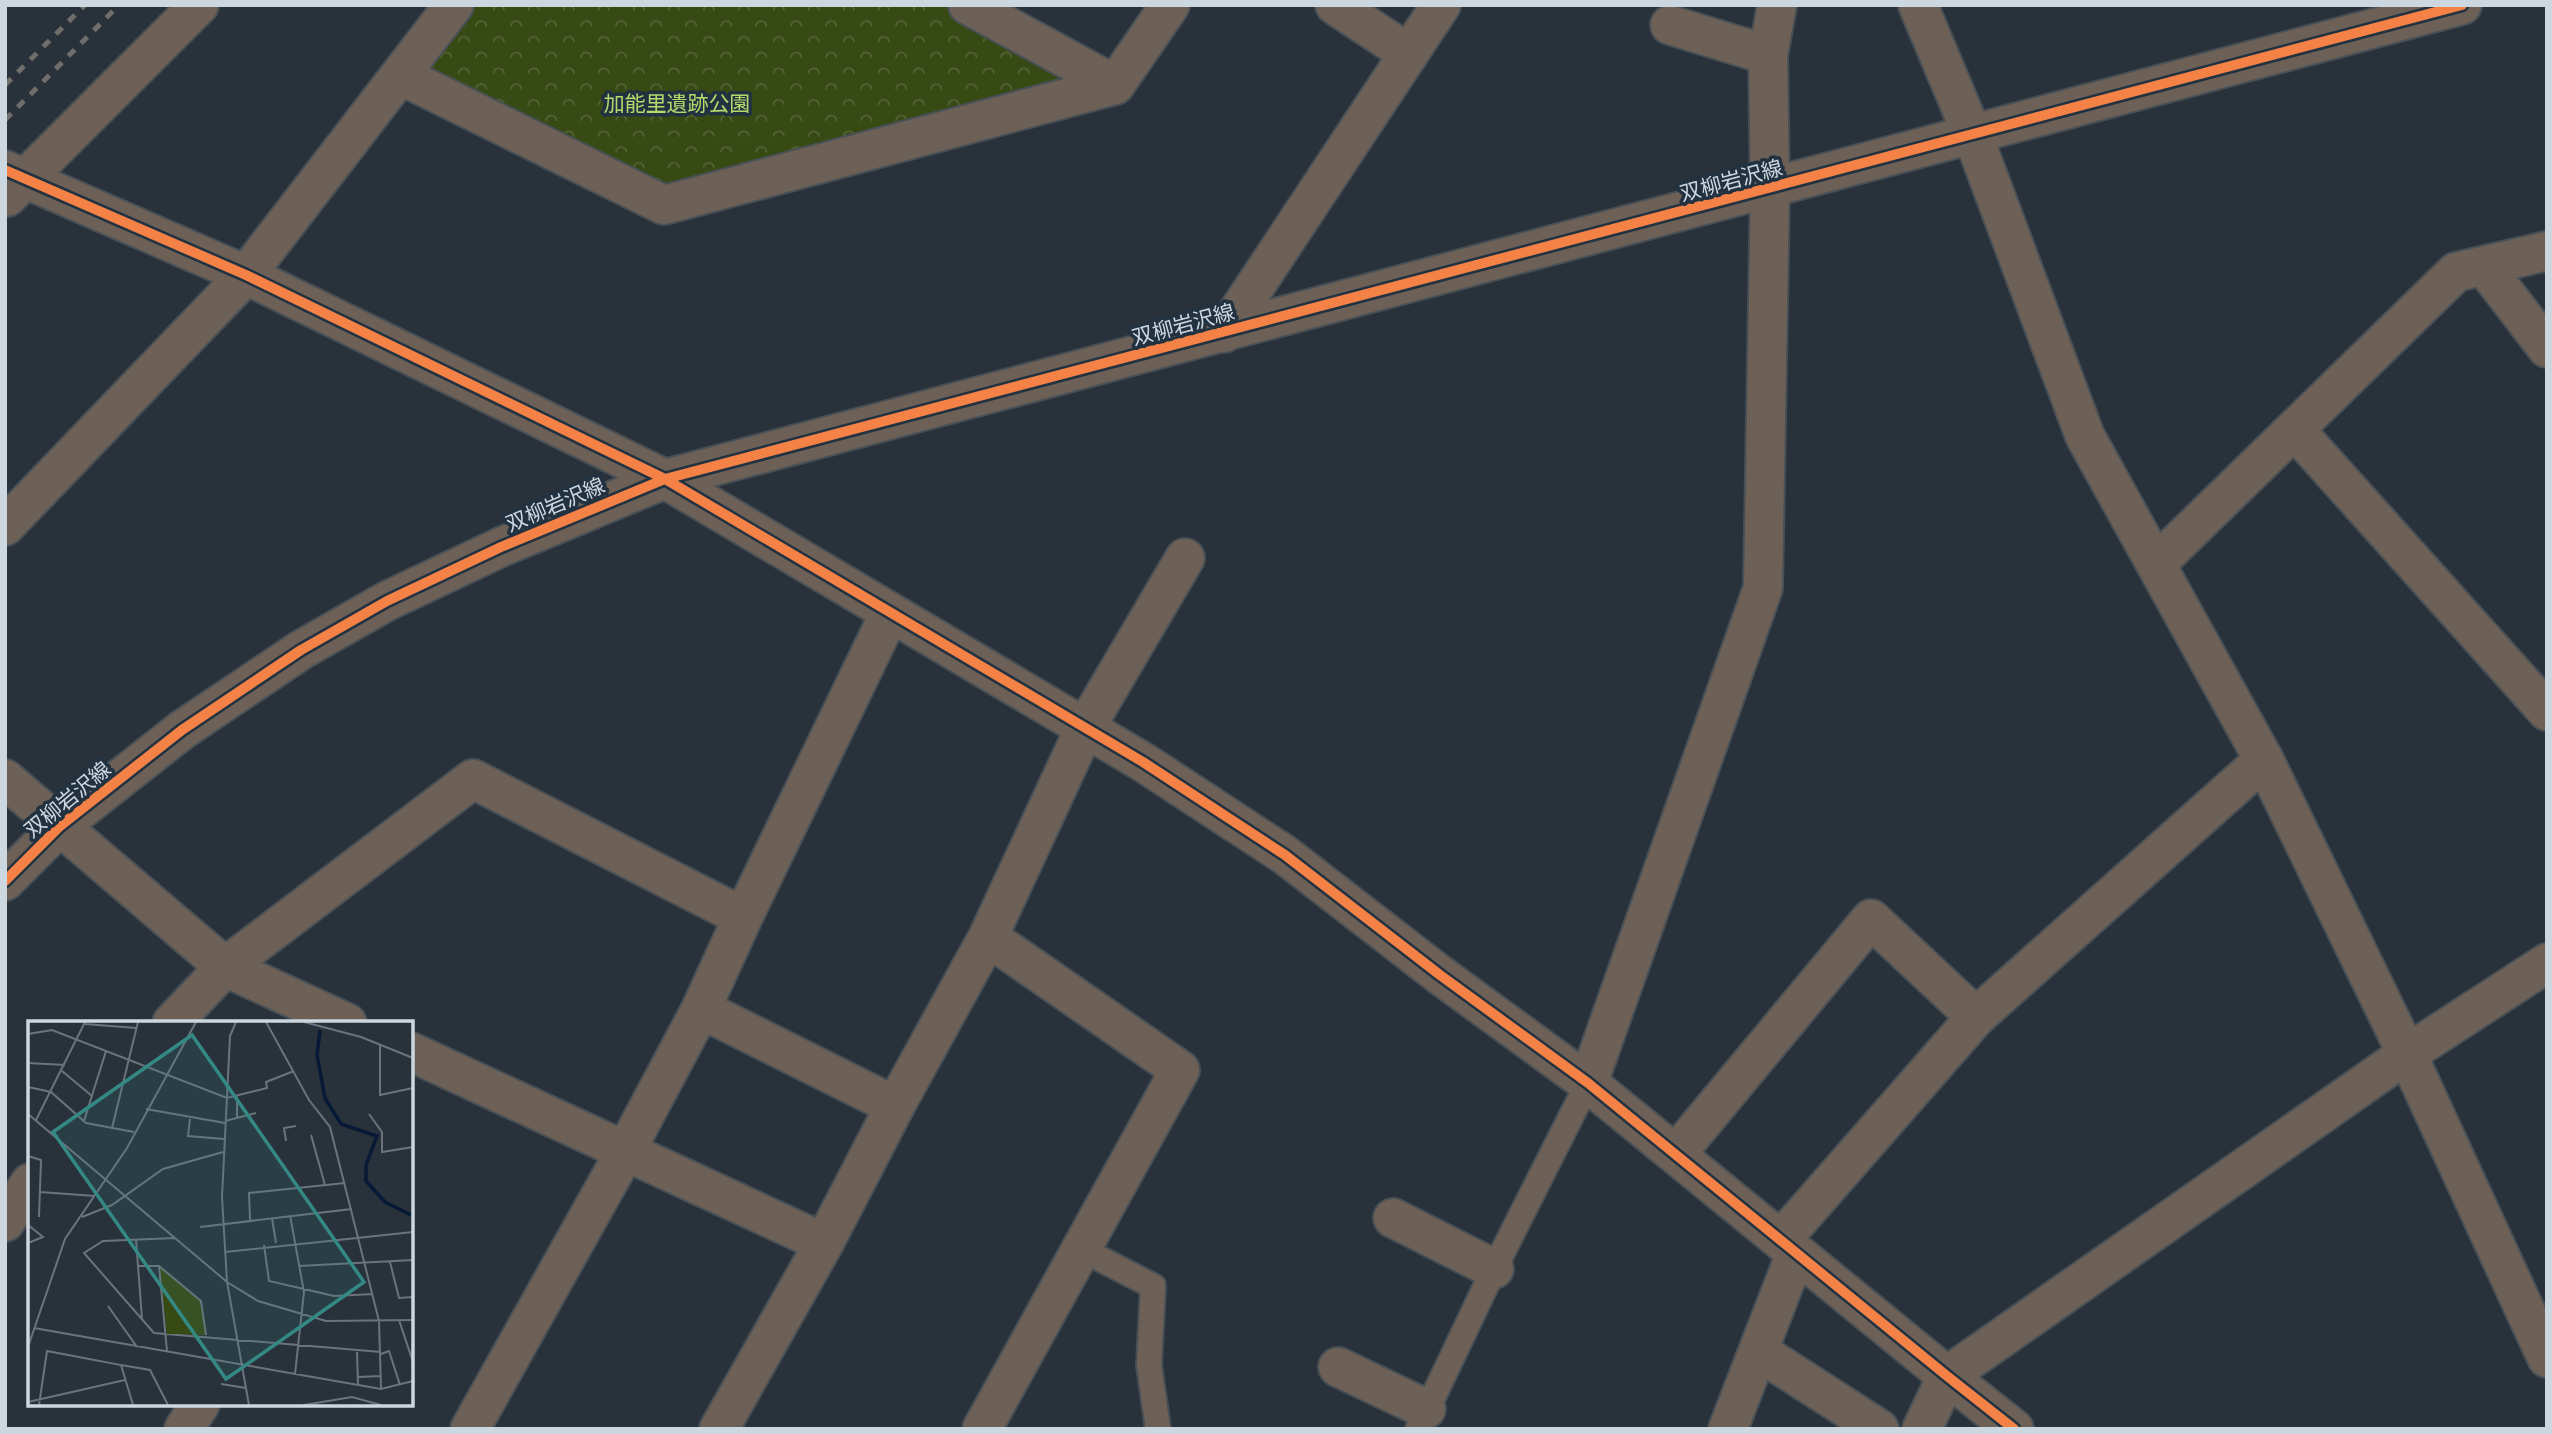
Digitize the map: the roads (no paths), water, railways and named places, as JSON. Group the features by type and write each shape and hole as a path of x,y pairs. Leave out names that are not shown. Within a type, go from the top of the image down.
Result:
{"street":[{"path":"199,5 12,183 246,275 666,479 1085,728 1286,855 1440,975 1588,1083 2014,1429"},
{"path":"5,526 246,275 454,5"},
{"path":"968,5 1115,85"},
{"path":"401,75 664,205 1115,85 1170,5"},
{"path":"1335,5 1409,54"},
{"path":"1224,333 1441,5"},
{"path":"1588,1083 1763,588 1770,189 1768,55 1777,5"},
{"path":"1918,5 1973,136 2085,436 2264,760 2407,1054 2547,1358"},
{"name":"双柳岩沢線","path":"5,881 60,825 182,730 312,644 387,601 501,547 666,479 2462,5"},
{"path":"1670,25 1768,55"},
{"path":"2157,564 2456,272 2547,251"},
{"path":"2484,266 2547,348"},
{"path":"2295,430 2547,711"},
{"path":"719,1429 824,1243 895,1106 988,937 1085,728 1185,558"},
{"path":"470,1429 625,1152 701,1009 890,613"},
{"path":"1728,1429 1758,1350 1789,1247 1976,1017 2264,760"},
{"path":"5,779 225,967 343,1021"},
{"path":"174,1021 225,967 473,779 743,917"},
{"path":"1675,1154 1871,919 1976,1017"},
{"path":"982,1429 1180,1070 988,937"},
{"path":"1922,1429 1947,1376 2407,1054 2547,963"},
{"path":"701,1009 895,1106"},
{"path":"416,1063 625,1152 824,1243"},
{"path":"5,1222 28,1186"},
{"path":"1393,1218 1494,1269"},
{"path":"1758,1350 1879,1429"},
{"path":"1338,1367 1422,1419"},
{"path":"184,1429 199,1406"}],"lane":[{"path":"1422,1419 1588,1083"},
{"path":"1081,1249 1153,1286 1149,1365 1158,1429"}],"railway":[{"path":"5,85 85,5"},
{"path":"5,120 119,5"}],"park label":[{"name":"加能里遺跡公園","path":"677,103"}]}
